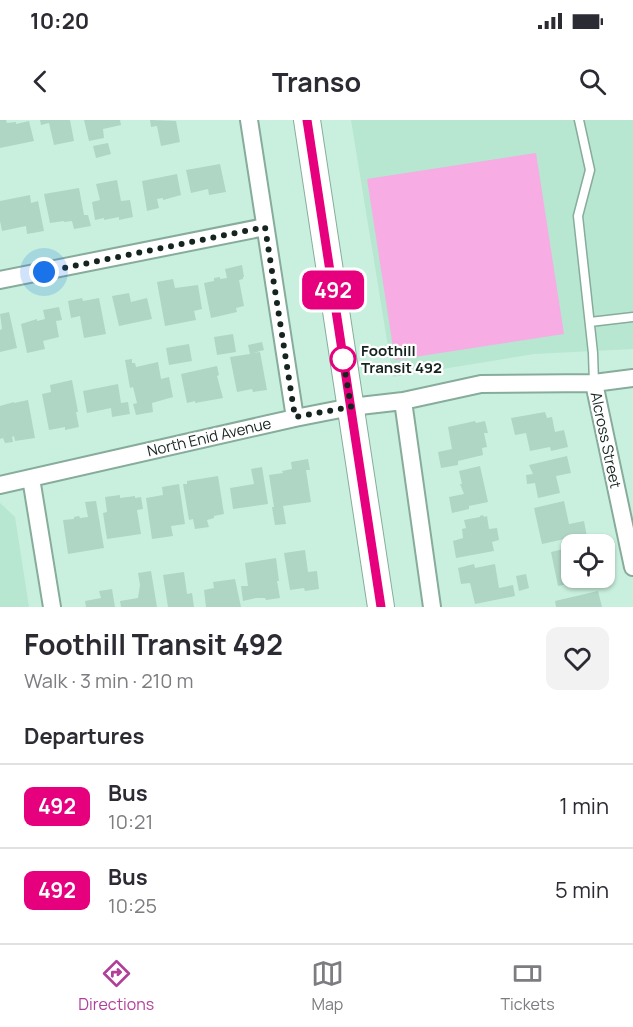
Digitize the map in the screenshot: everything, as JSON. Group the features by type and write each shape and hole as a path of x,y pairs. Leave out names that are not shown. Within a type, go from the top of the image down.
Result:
{"main road":[{"path":"307,120 381,607"}],"street":[{"path":"249,120 295,417"},
{"path":"0,280 265,227"},
{"name":"North Enid Avenue","path":"0,484 295,417 403,401 481,384 594,382 633,378"},
{"name":"Alcross Street","path":"594,382 633,567"},
{"path":"403,401 432,607"},
{"path":"31,478 52,607"}],"lane":[{"path":"579,120 590,170 578,216 594,382"},
{"path":"590,322 633,317"}],"shaded area":[{"path":"351,120 633,120 633,349 534,354 393,377"},
{"path":"536,153 564,334 395,360 367,179"},
{"path":"0,503 15,517 29,607 0,607"}],"building":[{"path":"0,120 6,120 7,123 16,122 16,124 29,121 34,141 0,148"},
{"path":"40,120 70,120 74,141 54,145 49,123 41,125"},
{"path":"84,120 120,120 121,125 103,129 104,138 89,141"},
{"path":"150,120 176,121 180,142 161,146 157,126 151,127"},
{"path":"108,143 111,154 96,158 93,146"},
{"path":"220,164 226,192 209,195 208,189 191,193 186,170"},
{"path":"177,174 181,195 163,200 163,198 157,199 159,208 147,211 142,181"},
{"path":"117,180 121,201 130,200 133,217 119,220 119,217 95,220 92,202 100,200 96,184"},
{"path":"79,188 84,215 88,215 91,226 74,229 72,221 50,223 44,194"},
{"path":"30,195 31,203 38,201 44,231 27,234 26,226 2,231 0,201"},
{"path":"242,265 244,277 239,280 244,306 236,308 237,312 211,318 204,283 214,281 214,278 227,278 225,269"},
{"path":"173,279 175,288 198,285 202,309 194,311 196,320 165,326 157,282"},
{"path":"129,293 131,302 147,298 152,319 119,326 112,296"},
{"path":"82,298 83,301 99,298 106,334 84,338 80,316 71,318 68,301"},
{"path":"59,307 62,320 56,321 59,337 43,341 45,349 27,353 21,324 45,319 43,310"},
{"path":"9,312 17,348 0,352 0,330 2,329 0,314"},
{"path":"233,334 236,352 217,355 214,337"},
{"path":"262,342 264,350 253,353 260,352 267,390 253,392 252,389 237,392 230,357 250,354 248,345"},
{"path":"189,344 192,361 169,365 166,348"},
{"path":"132,359 136,367 158,362 161,379 169,377 173,397 152,403 153,412 136,415 133,404 137,403 133,387 130,388 125,360"},
{"path":"217,366 219,375 217,376 223,398 187,403 181,374"},
{"path":"72,380 79,427 49,430 42,394 51,392 50,385"},
{"path":"118,384 121,403 128,402 130,414 112,417 111,408 87,413 83,391"},
{"path":"28,400 35,438 15,441 14,436 12,437 13,442 5,443 3,438 0,439 0,406"},
{"path":"545,412 547,418 552,417 555,432 564,430 568,447 551,451 550,447 530,451 526,433 515,435 511,418"},
{"path":"475,421 476,423 485,421 488,433 484,433 487,447 482,448 483,455 458,461 458,465 441,468 438,452 452,449 448,427"},
{"path":"567,456 571,473 556,476 560,493 538,498 535,483 527,484 526,475 533,474 529,465"},
{"path":"308,459 310,470 306,470 311,502 283,506 286,524 275,525 269,475 292,469 291,462"},
{"path":"480,466 488,502 452,513 449,497 464,494 459,471"},
{"path":"262,467 268,504 233,509 230,488 254,484 251,469"},
{"path":"218,476 224,514 207,520 209,527 195,529 193,519 189,520 183,484 187,484 187,481"},
{"path":"179,484 185,524 171,526 173,536 152,539 146,498 163,495 162,487"},
{"path":"120,495 120,498 141,497 143,509 137,510 141,534 107,539 103,513 107,512 105,497"},
{"path":"96,501 104,548 68,554 63,520 79,516 80,518 88,517 85,502"},
{"path":"564,501 569,524 584,521 586,534 561,534 561,540 542,544 534,508"},
{"path":"487,516 489,529 497,528 499,540 492,542 494,551 456,558 453,541 463,538 462,529 466,528 464,520"},
{"path":"305,550 308,572 317,571 319,589 290,590 284,553"},
{"path":"561,550 561,585 558,586 551,552"},
{"path":"276,558 280,598 266,600 256,598 243,601 241,586 248,586 245,563"},
{"path":"474,564 475,568 495,564 499,588 513,585 515,596 475,604 470,583 461,584 458,568"},
{"path":"151,571 157,607 121,607 120,601 138,598 140,585 138,573"},
{"path":"184,572 187,594 192,593 194,607 168,607 163,575"},
{"path":"526,574 529,588 519,591 516,576"},
{"path":"235,579 241,607 206,607 204,590 214,588 213,582"},
{"path":"112,589 115,607 86,607 85,601 101,598 99,591"},
{"path":"598,591 602,607 556,607 555,601"}],"bus line":[{"name":"492","path":"307,120 381,607"}],"place":[{"name":"Foothill Transit 492","path":"343,359"}],"route":[{"path":"44,272 265,227 295,417 351,407 343,359"}]}
